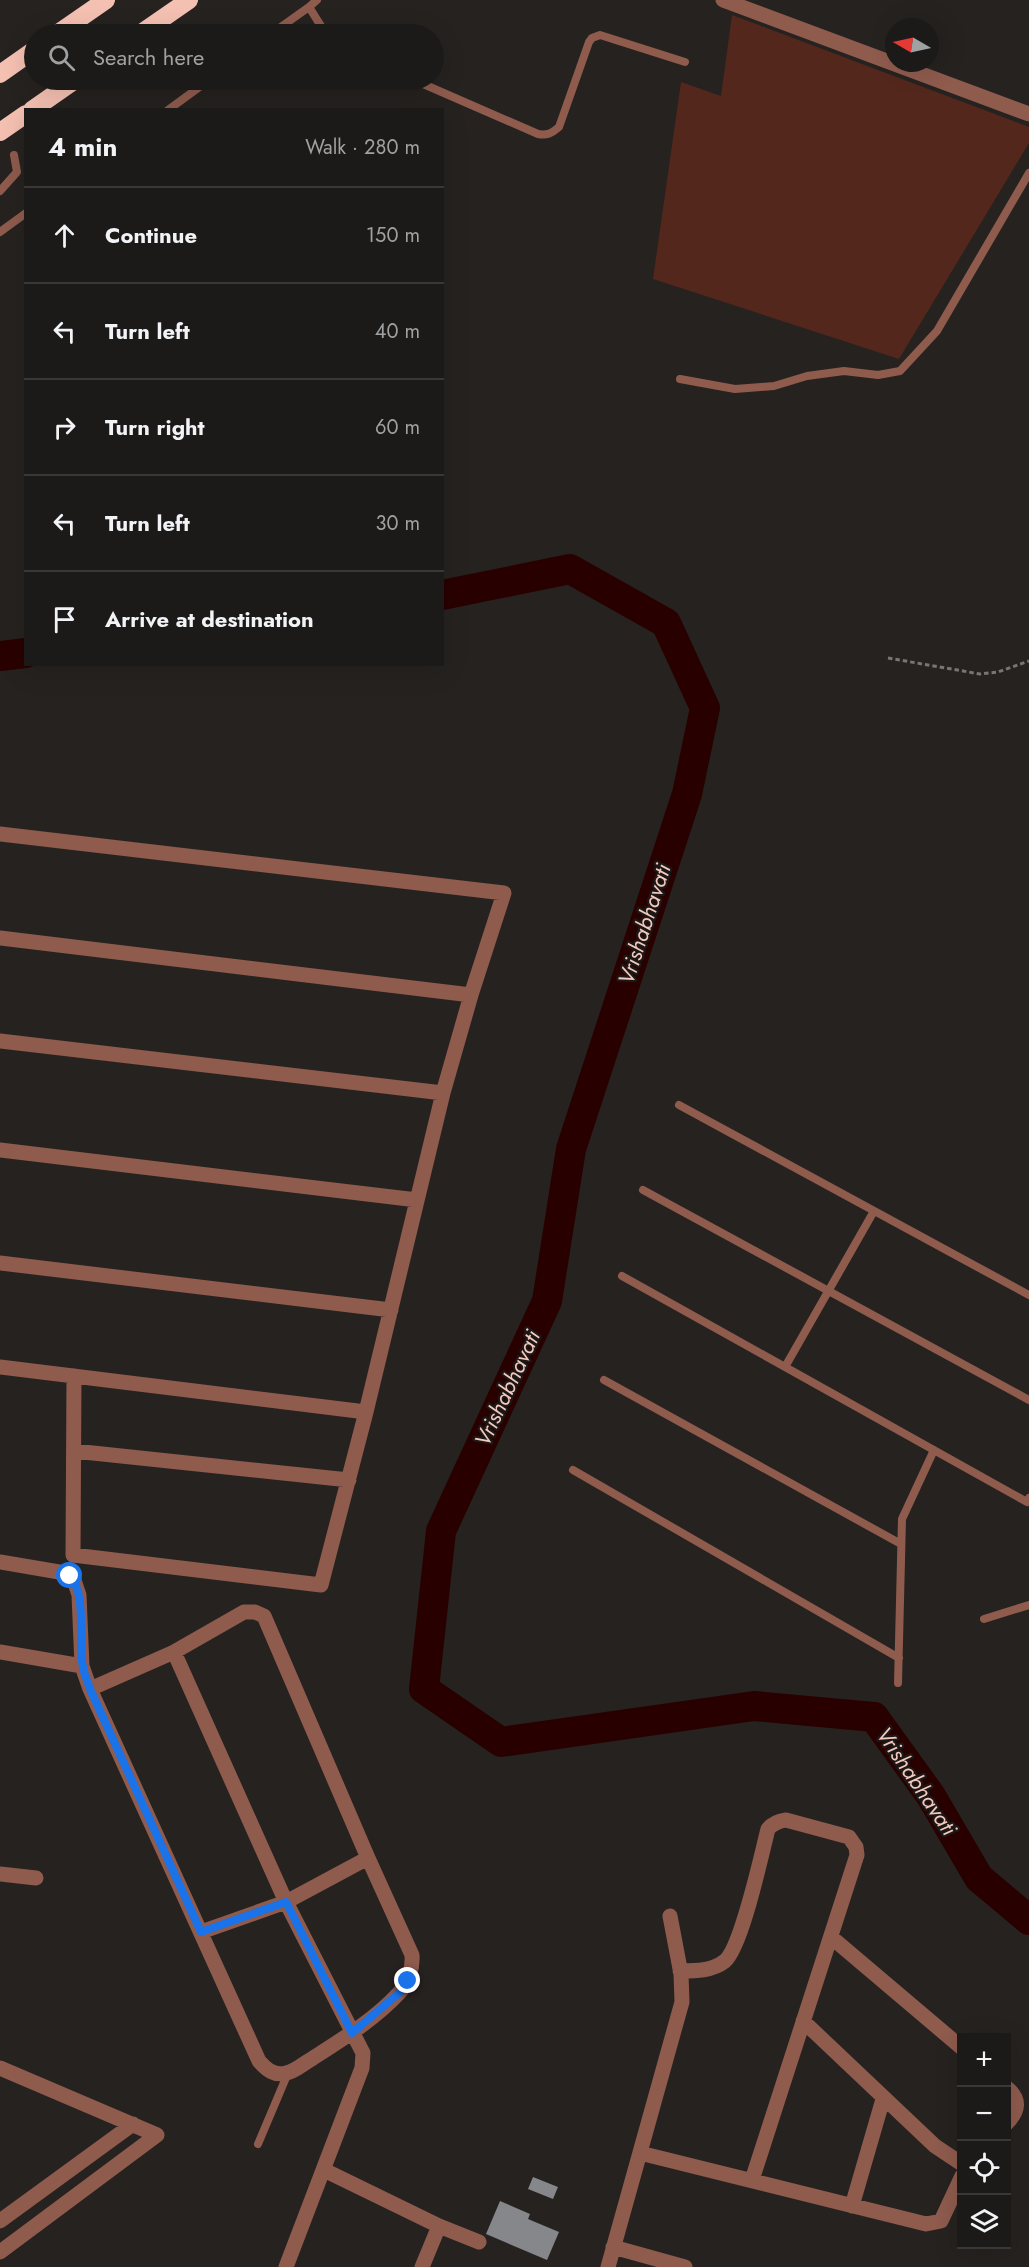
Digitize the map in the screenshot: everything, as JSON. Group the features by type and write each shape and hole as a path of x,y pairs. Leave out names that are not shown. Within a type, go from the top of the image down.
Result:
{"highway":[{"path":"71,24 106,0"},
{"path":"154,24 189,0"},
{"path":"0,74 24,57"},
{"path":"35,108 61,90"},
{"path":"0,132 24,115"}],"street":[{"path":"723,0 1029,114"},
{"path":"0,834 504,893 471,995 443,1093 366,1412 321,1585 73,1555 74,1376"},
{"path":"0,938 471,995"},
{"path":"0,1041 443,1093"},
{"path":"0,1150 417,1200"},
{"path":"0,1263 391,1310"},
{"path":"0,1367 366,1412"},
{"path":"74,1451 349,1480"},
{"path":"0,1562 65,1573 74,1580 79,1595 82,1666 90,1689 259,2061 270,2072 288,2073 352,2033 399,1993 408,1981 412,1955 264,1617 255,1612 244,1612 174,1652 90,1689"},
{"path":"0,1652 82,1666"},
{"path":"174,1652 286,1902 363,2053 362,2068 286,2267"},
{"path":"680,1971 706,1970 725,1961 737,1944 768,1830 779,1821 786,1820 849,1837 856,1847 857,1855 753,2180"},
{"path":"201,1932 286,1902 368,1858"},
{"path":"0,1874 36,1878"},
{"path":"608,2267 682,2002 680,1971 670,1916"},
{"path":"831,1936 957,2044"},
{"path":"803,2021 935,2146 957,2161"},
{"path":"0,2068 157,2135 0,2252"},
{"path":"1011,2091 1015,2094 1016,2111 1011,2118"},
{"path":"852,2206 883,2098"},
{"path":"0,2222 133,2124"},
{"path":"640,2153 926,2224 941,2221 957,2187"},
{"path":"324,2170 439,2226 479,2242"},
{"path":"422,2267 439,2226"},
{"path":"614,2247 685,2267"}],"lane":[{"path":"285,24 317,0"},
{"path":"309,7 320,24"},
{"path":"437,90 544,135 559,128 592,38 600,35 685,62"},
{"path":"171,108 195,90"},
{"path":"0,191 17,171 14,154"},
{"path":"680,379 735,389 774,386 807,376 844,371 878,375 900,371 937,331 1029,173"},
{"path":"0,232 24,214"},
{"path":"679,1105 1029,1295"},
{"path":"643,1190 1029,1400"},
{"path":"785,1367 874,1211"},
{"path":"622,1276 1027,1502 1029,1498"},
{"path":"604,1380 901,1544"},
{"path":"898,1683 902,1519 934,1450"},
{"path":"573,1470 899,1658"},
{"path":"984,1619 1029,1605"},
{"path":"258,2144 288,2073"}],"path":[{"path":"888,658 980,674 998,672 1029,662"}],"shaded area":[{"path":"732,15 1029,127 1029,143 899,359 653,279 681,82 721,96"}],"building":[{"path":"533,2177 558,2187 553,2199 528,2189"},
{"path":"500,2201 530,2214 528,2219 559,2232 547,2260 486,2234"}],"waterway":[{"name":"Vrishabhavati","path":"444,595 570,569 666,623 705,708 687,794 571,1149 547,1301 441,1531 424,1689 501,1742 754,1706 874,1717 931,1796 979,1878 1029,1920"},
{"name":"Vrishabhavati","path":"0,656 24,653"}],"route":[{"path":"70,1576 74,1580 79,1595 82,1666 90,1689 201,1932 286,1902 352,2033 399,1993 408,1981"}]}
